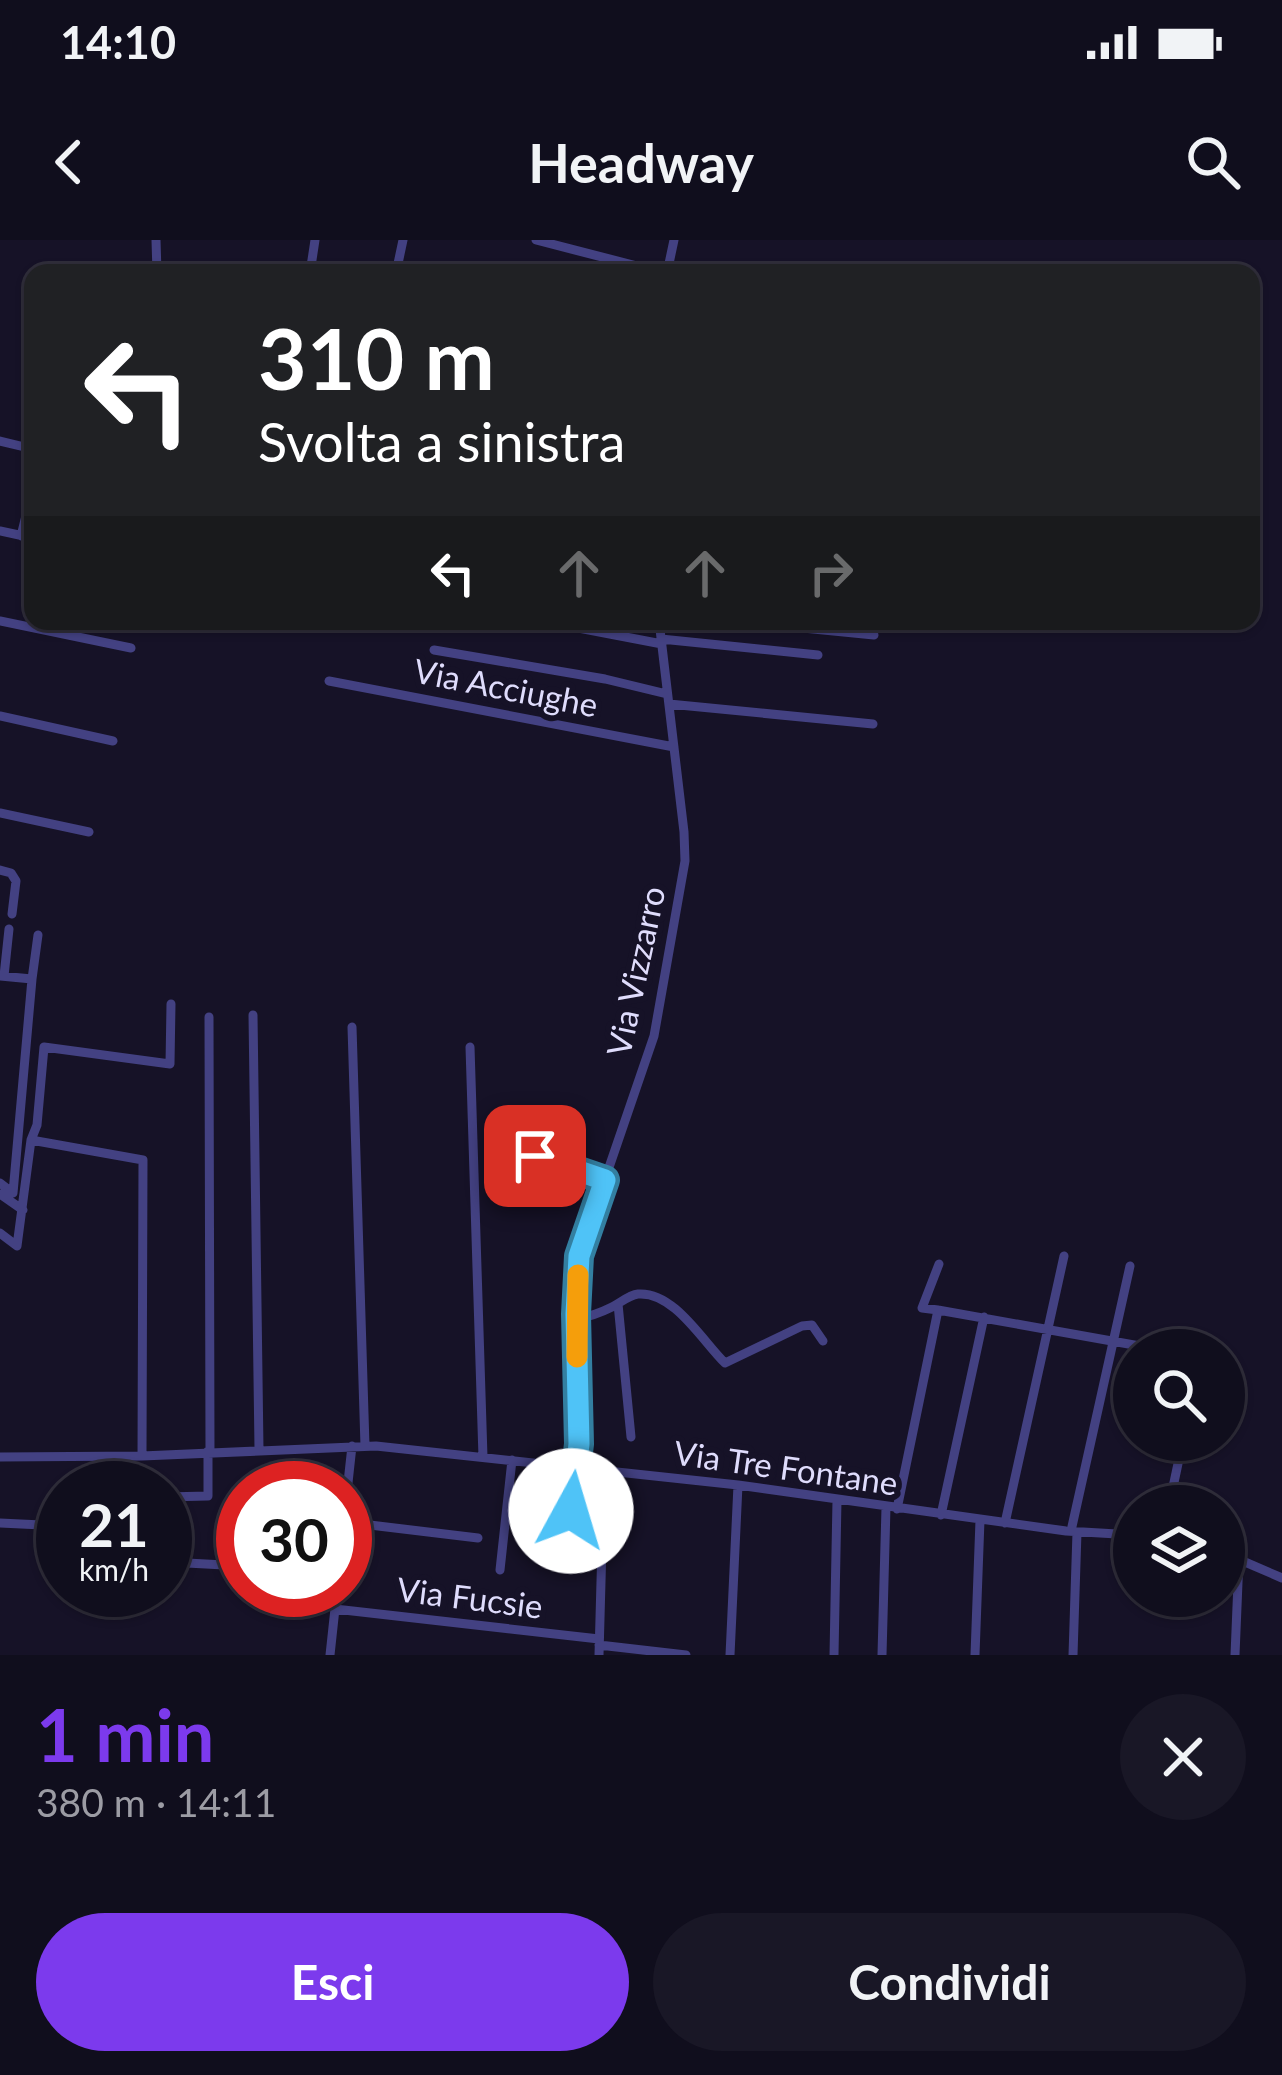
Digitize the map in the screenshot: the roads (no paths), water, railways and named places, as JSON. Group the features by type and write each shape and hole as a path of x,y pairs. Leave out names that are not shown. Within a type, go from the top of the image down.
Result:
{"street":[{"path":"536,240 631,264"},
{"path":"44,630 131,648"},
{"path":"593,630 662,642 818,656"},
{"name":"Via Vizzarro","path":"566,1553 579,1444 576,1319 580,1249 654,1036 685,861 660,630"},
{"path":"823,630 874,635"},
{"path":"434,650 604,679 668,699 873,724"},
{"name":"Via Acciughe","path":"329,681 674,746"},
{"path":"0,716 113,741"},
{"path":"0,813 89,832"},
{"path":"0,870 11,873 16,881 12,914"},
{"path":"9,929 2,976 32,979"},
{"path":"0,1184 13,1193 38,935"},
{"path":"0,1233 16,1246 37,1125 44,1048 170,1064 171,1004"},
{"path":"254,1015 259,1449"},
{"path":"192,1496 208,1496 209,1017"},
{"path":"352,1027 365,1446"},
{"path":"470,1047 483,1456"},
{"path":"31,1140 142,1160 142,1456"},
{"path":"535,1156 605,1180"},
{"path":"0,1194 23,1210"},
{"path":"1005,1522 1064,1256"},
{"path":"939,1264 922,1308 1113,1340"},
{"path":"1117,1329 1130,1266"},
{"path":"576,1319 638,1294 662,1301 678,1311 725,1363 802,1326 812,1325 823,1341"},
{"path":"618,1304 631,1437"},
{"path":"882,1655 891,1509 938,1310"},
{"path":"941,1514 985,1318"},
{"path":"1073,1655 1074,1532 1113,1349"},
{"name":"Via Tre Fontane","path":"0,1457 365,1446 483,1456 1113,1534"},
{"path":"350,1461 352,1447"},
{"path":"500,1570 512,1460"},
{"path":"599,1646 604,1471"},
{"path":"730,1655 738,1486"},
{"path":"834,1655 837,1500"},
{"path":"975,1655 980,1520"},
{"path":"0,1522 36,1524"},
{"path":"372,1525 478,1538"},
{"path":"1245,1561 1282,1578"},
{"name":"Via Fucsie","path":"372,1614 686,1655"},
{"path":"330,1655 334,1617"},
{"path":"1235,1655 1237,1617"}]}
